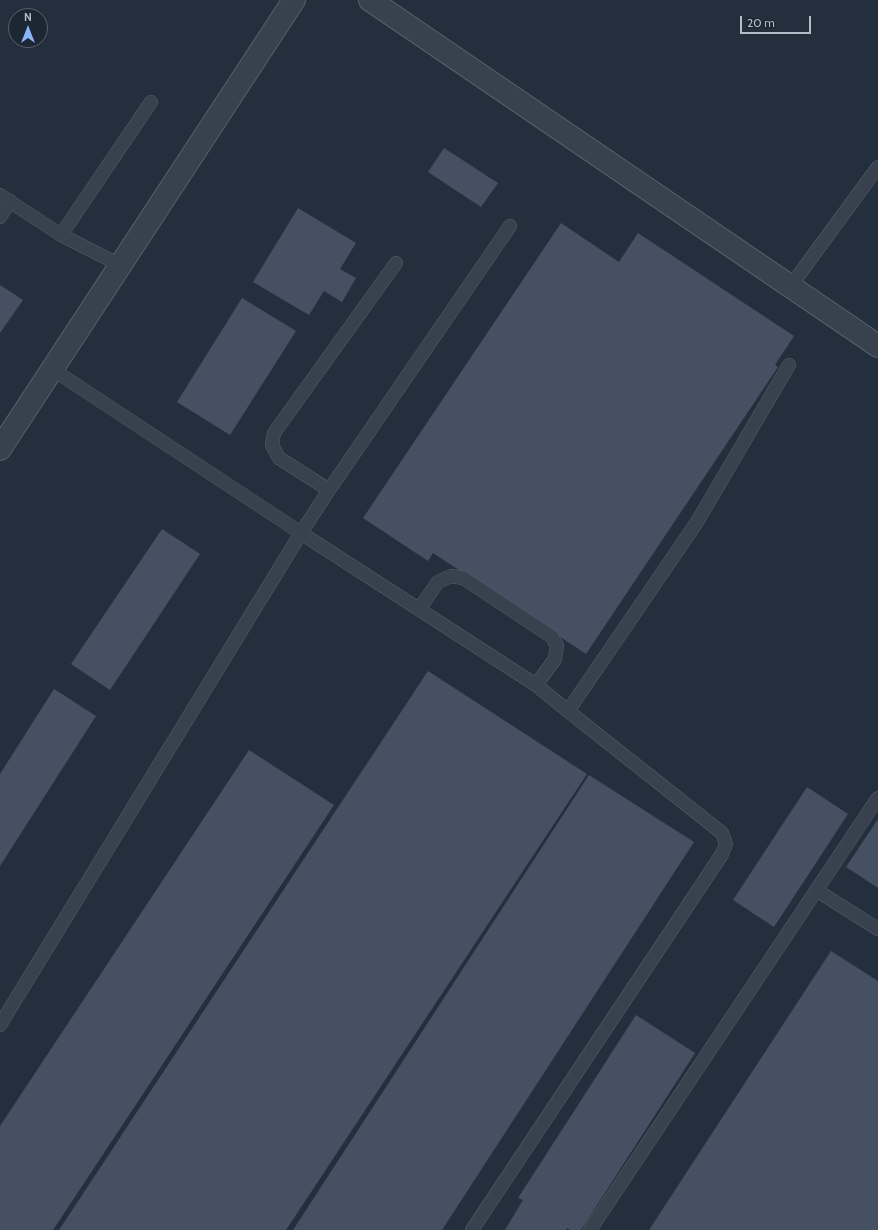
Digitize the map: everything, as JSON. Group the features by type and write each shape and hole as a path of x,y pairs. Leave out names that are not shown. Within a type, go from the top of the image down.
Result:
{"street":[{"path":"0,449 294,0"},
{"path":"370,0 878,346"}],"lane":[{"path":"61,235 151,102"},
{"path":"790,287 878,167"},
{"path":"0,216 5,198 61,235 120,265"},
{"path":"0,1025 301,533 510,226"},
{"path":"329,490 279,458 272,445 274,433 396,263"},
{"path":"568,711 697,522 789,365"},
{"path":"52,369 536,685 722,833 726,844 722,854 472,1230"},
{"path":"419,609 438,582 451,576 463,578 552,637 557,646 555,659 536,685"},
{"path":"590,1230 878,798"},
{"path":"816,890 878,929"}],"building":[{"path":"444,148 498,183 481,207 428,172"},
{"path":"298,208 356,243 340,269 356,278 342,302 324,291 309,315 253,282"},
{"path":"561,223 619,262 638,233 794,336 775,365 778,367 586,654 433,553 428,561 363,518"},
{"path":"0,285 23,300 0,333"},
{"path":"242,298 296,331 230,435 177,402"},
{"path":"162,529 200,554 110,690 71,664"},
{"path":"428,671 587,774 286,1230 59,1230"},
{"path":"54,689 96,716 0,866 0,774"},
{"path":"249,750 334,805 53,1230 0,1230 0,1126"},
{"path":"589,775 694,842 442,1230 293,1230"},
{"path":"807,787 848,814 774,927 733,900"},
{"path":"878,819 878,888 846,867"},
{"path":"831,951 878,981 878,1230 649,1230"},
{"path":"636,1015 695,1053 581,1230 570,1230 567,1228 566,1230 505,1230 523,1200 518,1198"}]}
